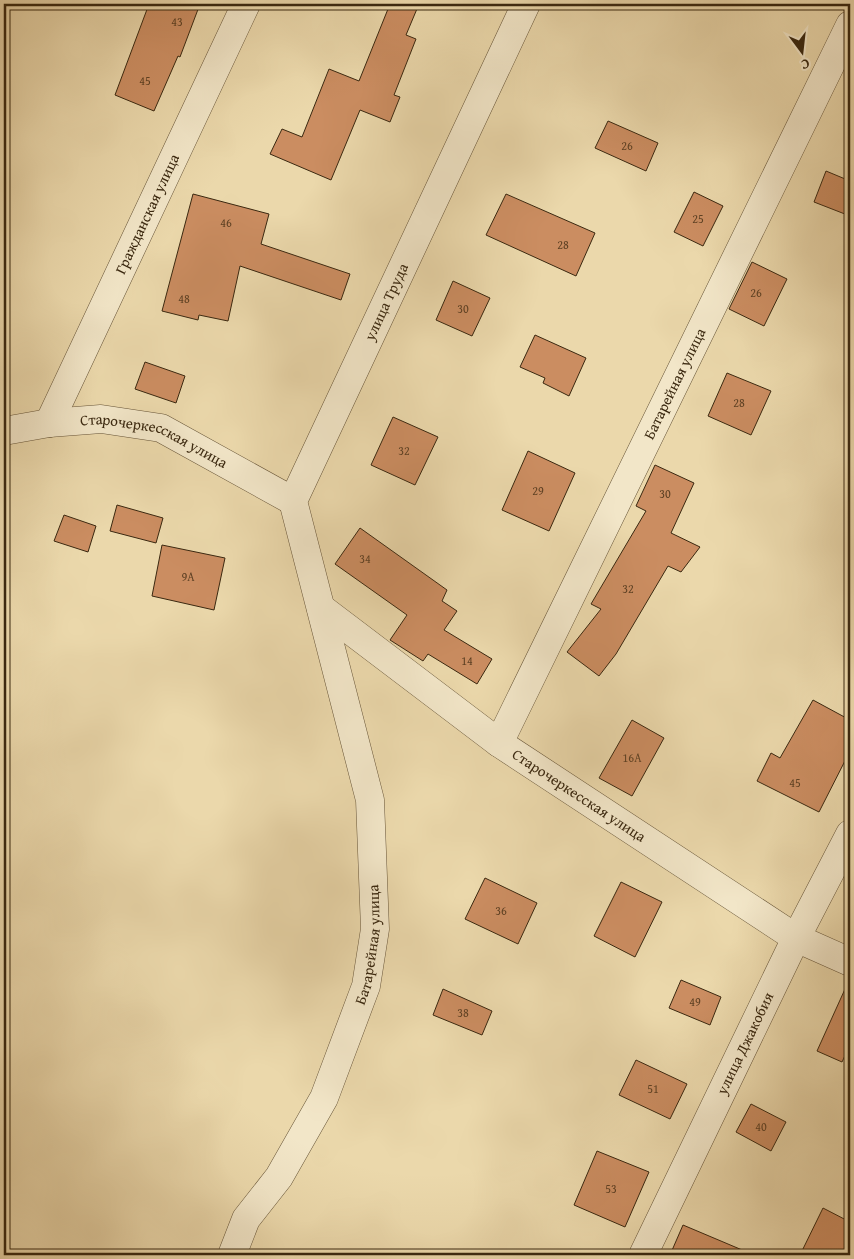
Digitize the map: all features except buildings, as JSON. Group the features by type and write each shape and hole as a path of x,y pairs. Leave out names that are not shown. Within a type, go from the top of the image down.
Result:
{"street":[{"name":"Гражданская улица","path":"49,423 246,4"},
{"name":"улица Труда","path":"293,502 526,4"},
{"name":"Батарейная улица","path":"499,743 850,26"},
{"name":"Старочеркесская улица","path":"4,431 49,423 101,419 161,428 293,502"},
{"path":"293,502 321,608"},
{"name":"Старочеркесская улица","path":"321,608 499,743 796,938 850,962"},
{"name":"Батарейная улица","path":"232,1255 246,1219 279,1177 324,1098 366,986 375,929 370,800 321,608"},
{"name":"улица Джакобия","path":"643,1255 796,938 850,834"}]}
